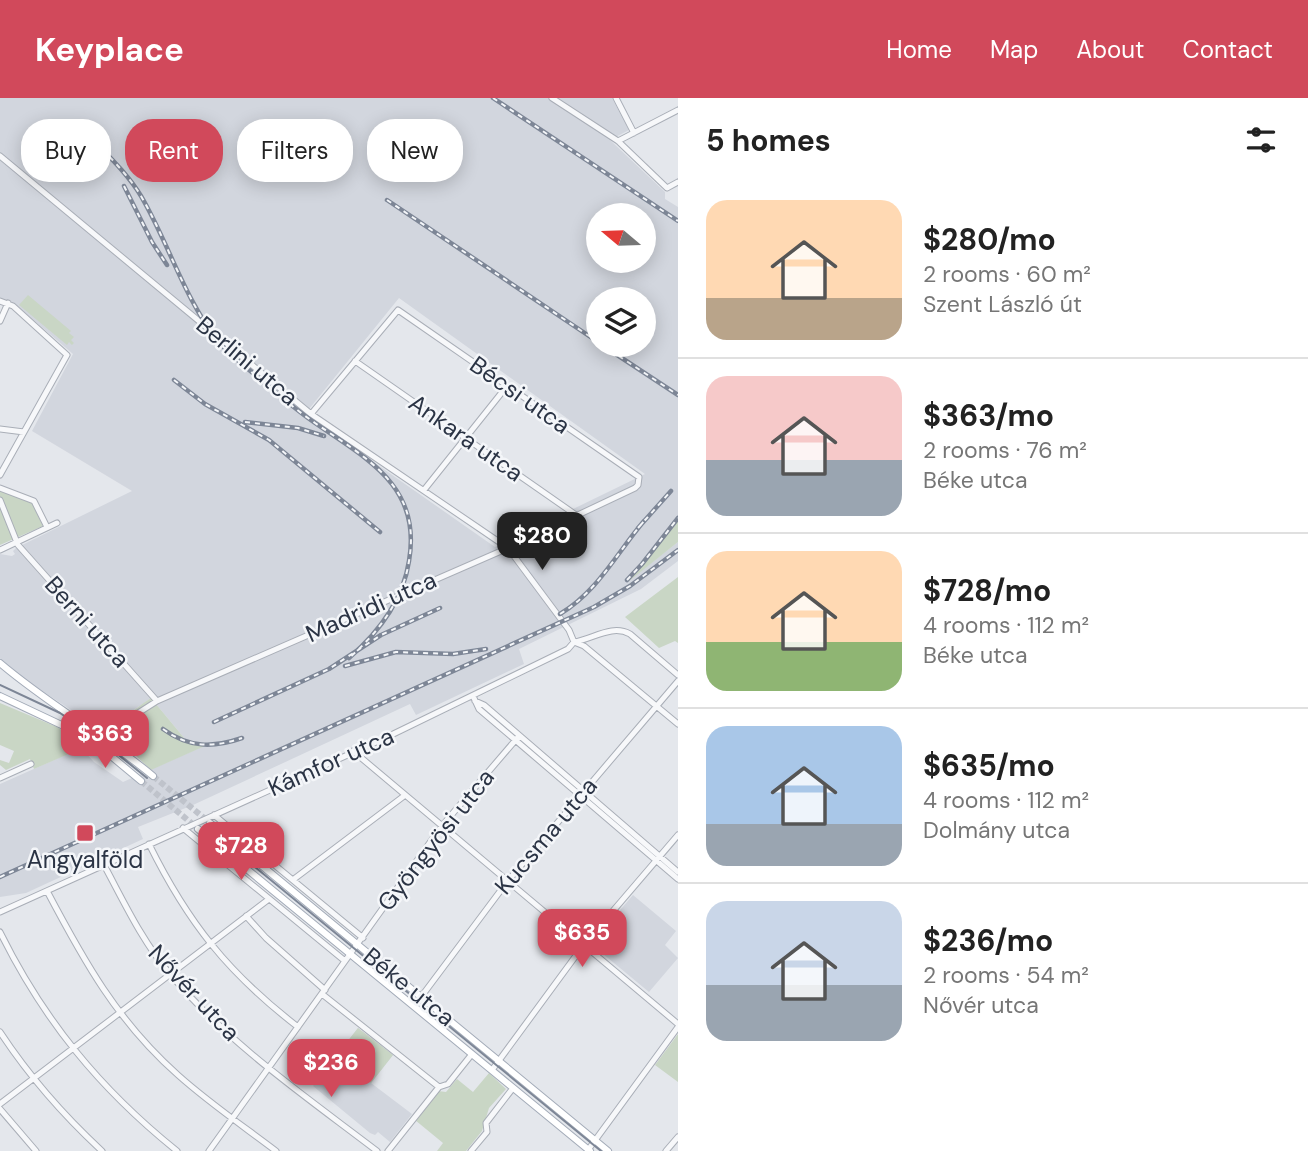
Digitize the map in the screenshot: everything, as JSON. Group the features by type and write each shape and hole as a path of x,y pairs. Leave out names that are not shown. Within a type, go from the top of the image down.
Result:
{"main road":[{"path":"0,663 31,689 102,736 153,776"},
{"path":"0,696 85,738 141,781"},
{"name":"Béke utca","path":"210,823 608,1151"},
{"name":"Béke utca","path":"198,829 589,1150"}],"street":[{"path":"552,98 618,141 667,188 678,182"},
{"path":"616,98 634,133"},
{"path":"618,141 678,110"},
{"name":"Berlini utca","path":"0,156 310,414 508,548 571,633 574,642"},
{"path":"0,301 8,303 68,355 0,475"},
{"path":"0,321 8,303"},
{"name":"Bécsi utca","path":"355,361 398,310 639,477 639,480"},
{"path":"310,414 355,361"},
{"name":"Ankara utca","path":"355,361 576,515"},
{"path":"424,490 507,386"},
{"path":"0,429 24,432"},
{"name":"Madridi utca","path":"102,736 157,701 508,548 635,488 639,480"},
{"path":"0,488 34,501 47,527"},
{"name":"Berni utca","path":"0,500 17,543 157,701"},
{"path":"0,550 57,523"},
{"name":"Kámfor utca","path":"0,912 353,751 474,699 568,649 574,642 622,629 678,675"},
{"path":"574,642 584,646 678,724"},
{"name":"Kucsma utca","path":"421,997 507,881 678,681"},
{"path":"474,699 484,705 517,738 678,879"},
{"name":"Gyöngyösi utca","path":"209,1151 441,827 517,738"},
{"path":"353,751 678,1026 589,1150"},
{"path":"3,774 31,764"},
{"path":"294,880 404,796"},
{"name":"Béke utca","path":"214,815 363,938"},
{"name":"Béke utca","path":"183,828 345,961"},
{"path":"492,1070 583,946 678,835"},
{"path":"149,844 171,886 210,944 246,982 298,1027"},
{"path":"658,859 678,872"},
{"name":"Nővér utca","path":"104,864 130,915 170,974 205,1012 269,1068 377,1151"},
{"path":"47,891 86,966 120,1013 177,1075 276,1151"},
{"path":"0,1104 269,899"},
{"path":"246,916 323,992 439,1087"},
{"path":"0,932 35,997 72,1049 126,1108 177,1151"},
{"path":"364,1028 369,1021"},
{"path":"0,1032 33,1079 66,1118 102,1151"},
{"path":"388,1151 439,1087 448,1084 472,1054"},
{"path":"471,1151 487,1132 486,1122 513,1088"},
{"path":"0,1109 36,1151"},
{"path":"666,1151 678,1137"}],"shaded area":[{"path":"0,98 612,98 629,130 610,140 665,192 665,199 678,207 678,521 632,578 678,542 678,561 641,589 519,649 524,664 416,715 410,704 193,805 138,827 143,839 26,893 0,897 0,784 81,748 94,762 123,782 206,745 185,739 151,698 125,716 98,728 26,680 0,658 0,554 12,556 16,548 132,491 32,431 73,354 15,304 0,298","holes":["399,298 645,474 495,547 305,414"]},
{"path":"633,895 676,931 665,945 678,958 649,992 591,944"},
{"path":"358,1028 393,1055 371,1083 412,1114 390,1142 378,1132 375,1135 370,1133 313,1086"}],"green space":[{"path":"28,295 71,331 69,333 74,337 71,340 74,343 72,345 69,342 67,345 19,305"},
{"path":"0,491 32,503 43,526 0,545"},
{"path":"678,521 678,542 628,582"},
{"path":"678,577 678,643 675,641 659,648 625,617"},
{"path":"151,698 185,739 207,745 151,770 119,740 98,728 119,720"},
{"path":"0,703 57,727 87,746 34,769 30,759 6,770 0,765 0,760 9,763 14,751 0,745"},
{"path":"358,1028 393,1055 371,1083 336,1056"},
{"path":"678,1034 678,1082 655,1065"},
{"path":"489,1073 506,1089 489,1108 482,1131 466,1151 437,1151 443,1143 415,1120 438,1091 446,1092 457,1079 473,1092"}],"tunnel":[{"path":"153,776 209,822"},
{"path":"141,781 196,827"}],"tram line":[{"path":"0,685 60,713 147,778"},
{"path":"205,826 601,1151"}],"railway":[{"path":"493,98 678,221"},
{"path":"111,158 141,196 196,308 218,341 294,408 371,463 399,494 407,513 411,535 406,575 388,615 370,638 349,658"},
{"path":"124,186 152,242 167,265"},
{"path":"387,200 586,334"},
{"path":"620,357 678,395"},
{"path":"174,380 205,404 269,440 380,532"},
{"path":"245,422 298,428 324,436"},
{"path":"638,528 671,491"},
{"path":"627,580 678,518"},
{"path":"560,614 596,583 644,521"},
{"path":"0,877 594,607 630,586 678,550"},
{"path":"214,722 329,669 381,635 440,608"},
{"path":"345,666 396,652 453,654 486,649"},
{"path":"163,729 192,743 211,745 242,738"}],"place":[{"name":"Angyalföld","path":"85,833"}]}
